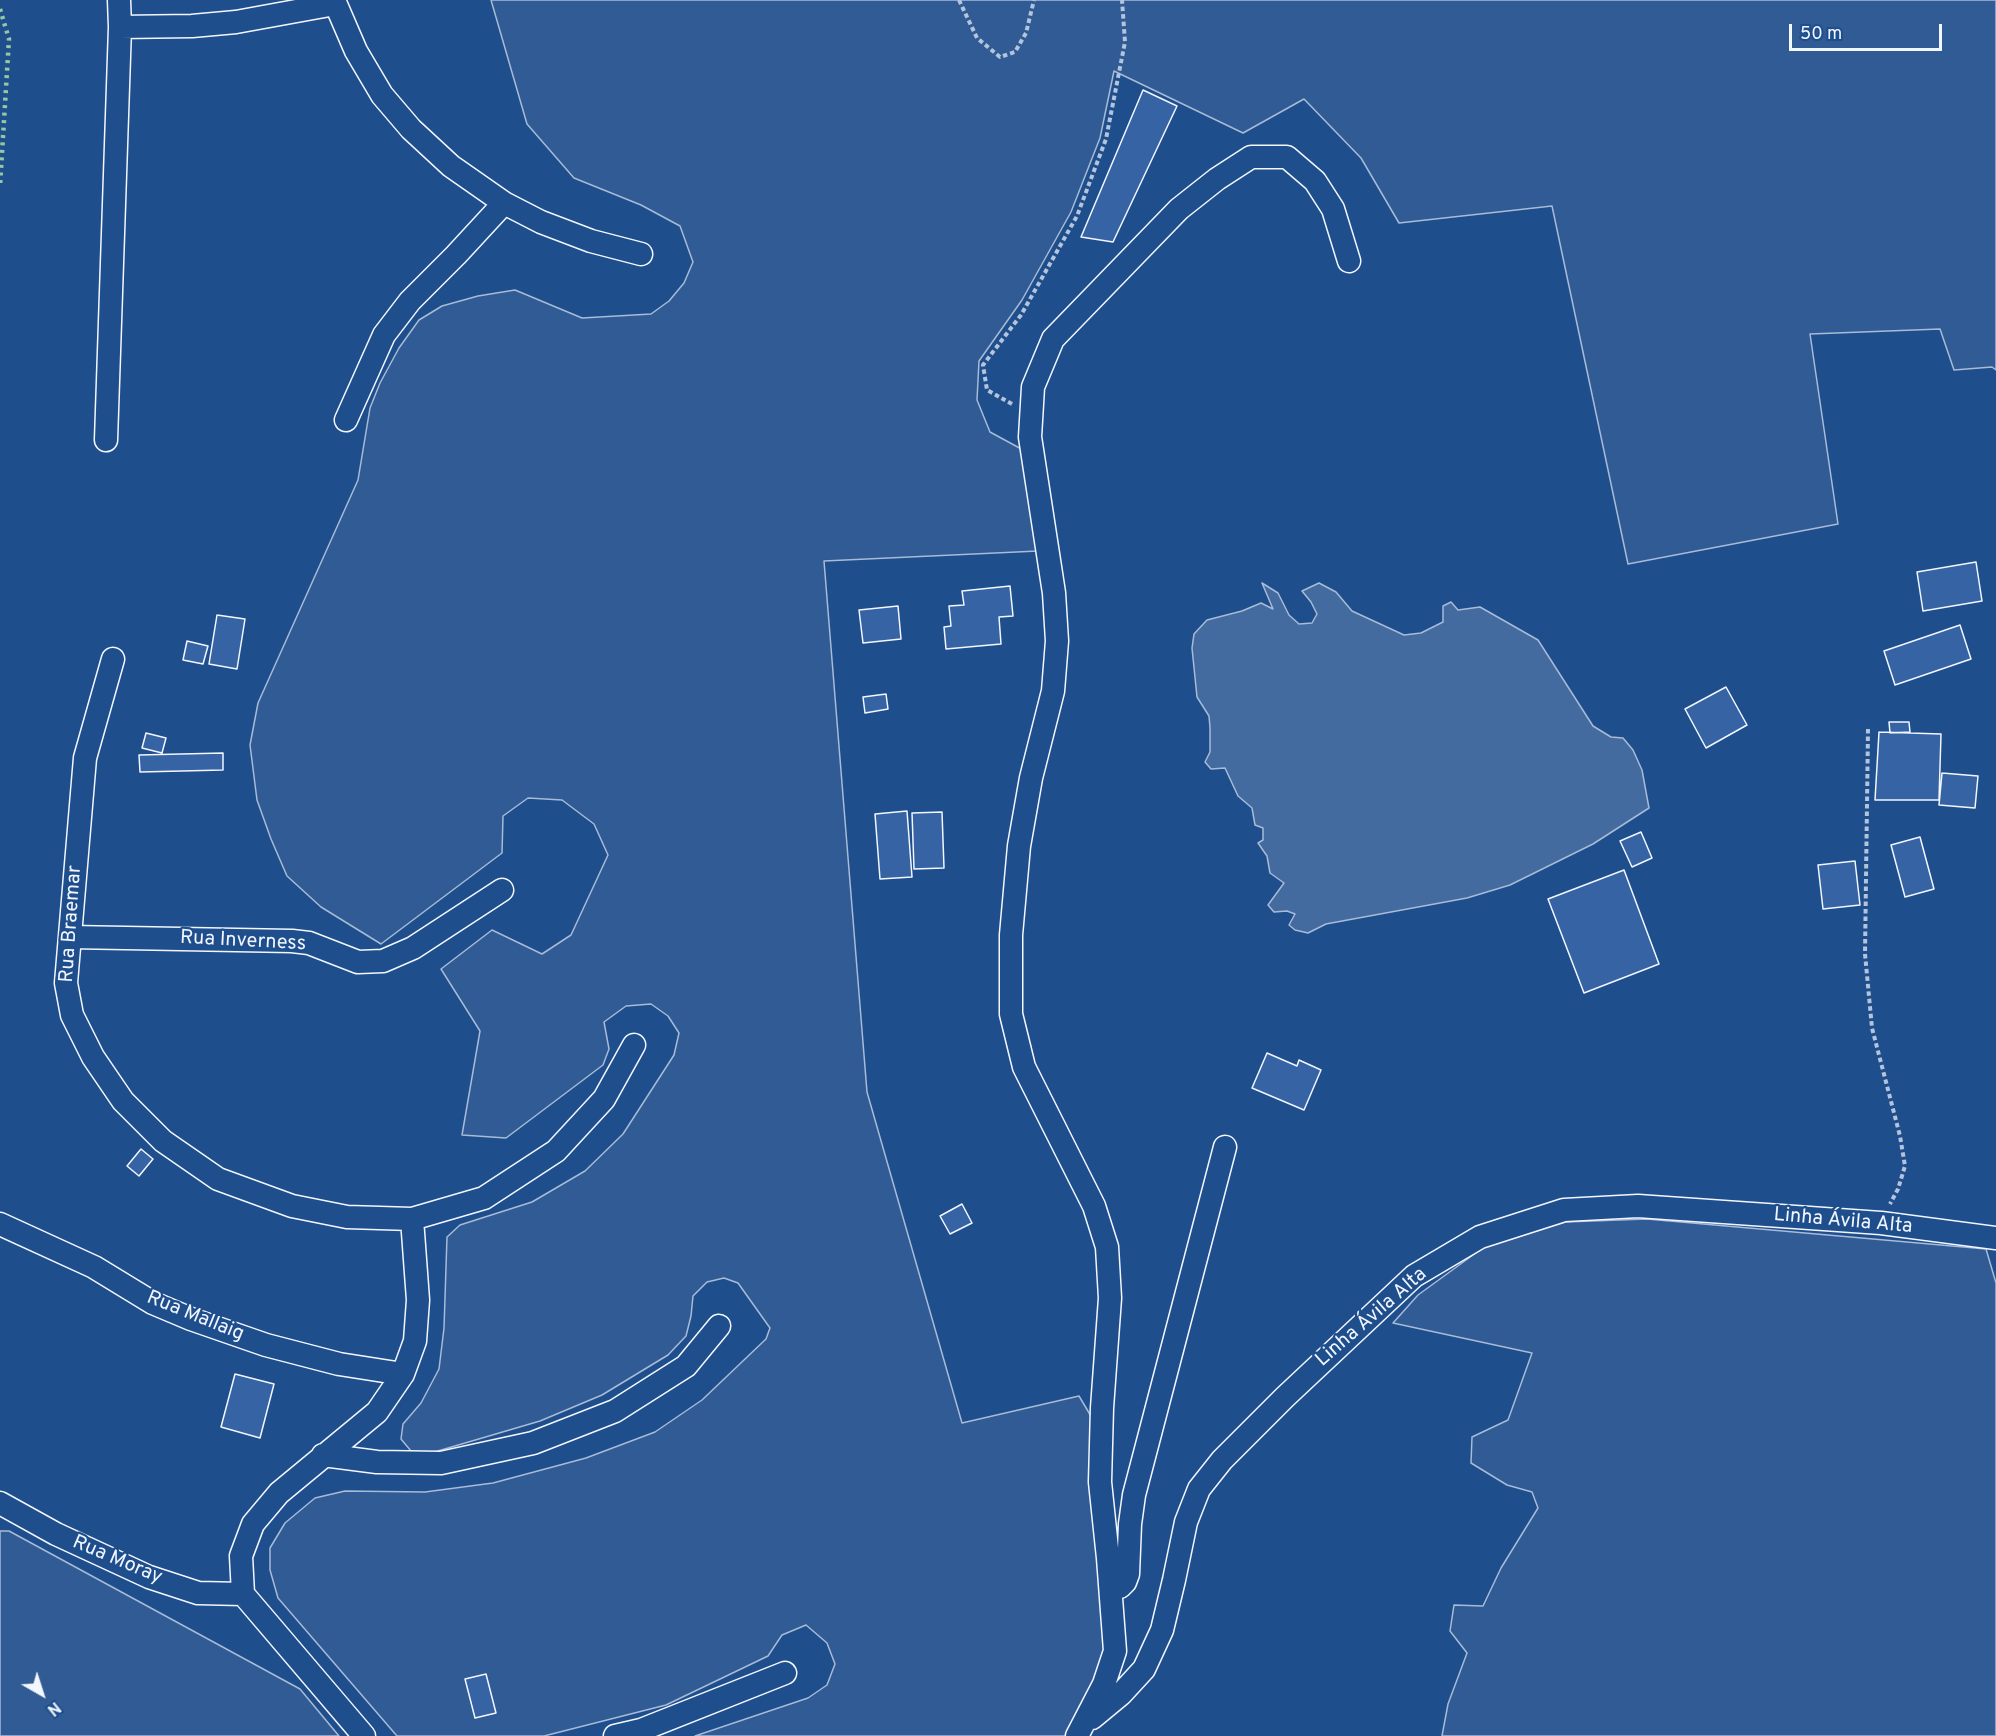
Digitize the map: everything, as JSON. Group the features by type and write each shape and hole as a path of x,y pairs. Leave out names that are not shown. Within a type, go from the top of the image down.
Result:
{"street":[{"path":"106,440 119,0"},
{"path":"120,27 225,23 335,2 356,51 382,95 411,129 451,166 504,203 541,222 591,241 641,255"},
{"path":"1080,1730 1104,1684 1115,1651 1100,1482 1102,1408 1110,1298 1107,1247 1094,1206 1024,1066 1011,1014 1011,935 1019,846 1031,778 1053,691 1057,641 1054,593 1030,437 1033,387 1053,339 1179,210 1217,179 1251,157 1287,157 1315,181 1333,210 1349,261"},
{"path":"346,420 384,335 410,301 504,203"},
{"name":"Rua Braemar","path":"113,659 85,758 66,983 72,1015 93,1057 123,1101 163,1141 218,1179 282,1203 347,1217 412,1219 483,1198 556,1151 604,1099 634,1045"},
{"name":"Rua Inverness","path":"70,937 292,941 309,943 358,962 383,961 412,948 502,890"},
{"path":"1111,1588 1120,1587 1128,1574 1134,1495 1226,1147"},
{"name":"Linha Ávila Alta","path":"1080,1730 1121,1694 1144,1669 1162,1630 1186,1522 1199,1489 1222,1460 1285,1397 1414,1276 1480,1237 1564,1210 1638,1206 1881,1223 1996,1238"},
{"path":"364,1736 243,1594 241,1556 254,1524 279,1493 377,1412 403,1374 415,1341 418,1300 412,1219"},
{"name":"Rua Mallaig","path":"0,1224 94,1267 153,1303 190,1319 266,1345 339,1364 403,1374"},
{"path":"323,1455 377,1462 441,1463 533,1443 624,1406 686,1366 719,1326"},
{"name":"Rua Moray","path":"0,1503 56,1534 149,1577 198,1593 243,1594"},
{"path":"615,1736 640,1730 785,1673"}],"path":[{"path":"960,0 977,38 1000,57 1015,52 1026,33 1034,0"},
{"path":"1031,414 987,390 983,365 1021,315 1077,216 1106,139 1125,42 1122,0"},
{"path":"1868,729 1866,965 1872,1028 1900,1136 1905,1166 1898,1189 1881,1223"}],"shaded area":[{"path":"491,0 1996,0 1996,370 1992,367 1954,370 1940,329 1810,334 1838,524 1628,564 1552,206 1399,223 1361,158 1304,99 1243,133 1114,71 1100,138 1071,212 1022,300 979,361 977,400 990,432 1025,451 1038,551 824,561 867,1092 962,1423 1079,1396 1098,1428 1104,1650 1093,1684 1067,1736 695,1736 808,1698 827,1685 835,1664 827,1643 806,1625 782,1635 768,1656 666,1705 544,1736 397,1736 278,1598 270,1570 270,1548 285,1523 315,1498 345,1491 425,1492 493,1483 586,1458 655,1432 702,1400 766,1339 770,1328 738,1283 724,1278 707,1282 693,1296 686,1336 668,1355 602,1395 540,1421 431,1453 411,1451 401,1439 403,1424 421,1403 439,1369 444,1328 447,1237 460,1225 532,1202 585,1171 623,1134 674,1055 679,1033 668,1016 651,1004 626,1006 604,1022 609,1049 603,1065 506,1138 462,1135 480,1031 441,969 492,930 542,954 571,935 608,855 594,824 562,800 528,798 503,816 502,853 381,944 321,907 287,876 257,800 250,745 258,703 358,480 370,408 380,383 399,348 419,320 442,306 478,296 515,290 582,318 651,314 669,301 684,283 693,262 680,226 641,205 574,178 527,124"},
{"path":"1262,583 1278,593 1289,615 1299,624 1312,623 1317,614 1302,591 1319,583 1336,592 1352,611 1404,635 1421,633 1443,622 1443,606 1451,602 1458,610 1480,607 1538,640 1593,726 1611,737 1623,738 1633,750 1642,770 1649,808 1593,844 1510,885 1467,898 1326,924 1308,933 1295,930 1289,925 1295,914 1287,911 1274,912 1268,905 1284,883 1270,873 1267,856 1258,843 1263,840 1263,828 1255,825 1252,808 1238,796 1225,768 1211,769 1205,762 1210,752 1209,716 1197,697 1192,648 1194,634 1207,620 1242,611 1261,603 1273,609"},
{"path":"1647,1219 1986,1249 1996,1283 1996,1736 1442,1736 1448,1704 1467,1653 1450,1631 1454,1605 1483,1606 1501,1568 1538,1508 1532,1492 1507,1485 1471,1463 1472,1437 1508,1420 1532,1353 1393,1323 1418,1295 1484,1247 1565,1222"},
{"path":"0,1531 9,1531 300,1689 339,1736 0,1736"}],"building":[{"path":"1143,90 1177,106 1113,242 1081,237"},
{"path":"1976,562 1982,601 1923,611 1917,572"},
{"path":"1010,586 1013,616 999,617 1001,644 946,649 944,627 951,626 949,606 964,605 962,591"},
{"path":"898,606 901,639 863,643 859,610"},
{"path":"217,615 245,619 237,669 209,664"},
{"path":"1960,625 1971,659 1895,685 1884,651"},
{"path":"187,641 208,646 203,664 183,660"},
{"path":"1726,687 1747,725 1706,748 1685,709"},
{"path":"886,694 888,709 865,713 863,697"},
{"path":"1889,722 1909,722 1910,732 1890,733"},
{"path":"1879,732 1941,734 1939,800 1875,800"},
{"path":"146,733 166,738 162,753 142,748"},
{"path":"223,753 223,770 140,772 139,755"},
{"path":"1942,773 1978,776 1975,808 1939,805"},
{"path":"907,811 912,877 880,879 875,814"},
{"path":"942,812 944,868 914,869 912,813"},
{"path":"1641,832 1652,858 1632,867 1620,841"},
{"path":"1920,837 1934,889 1905,897 1891,845"},
{"path":"1855,861 1860,905 1823,909 1818,865"},
{"path":"1624,870 1659,964 1584,993 1548,899"},
{"path":"1267,1053 1297,1066 1299,1060 1321,1070 1304,1110 1252,1088"},
{"path":"141,1149 153,1159 139,1176 127,1166"},
{"path":"962,1204 972,1223 950,1234 940,1216"},
{"path":"235,1374 274,1384 260,1438 221,1427"},
{"path":"486,1674 496,1713 475,1718 465,1679"}],"hedge":[{"path":"0,9 9,39 0,186"}]}
